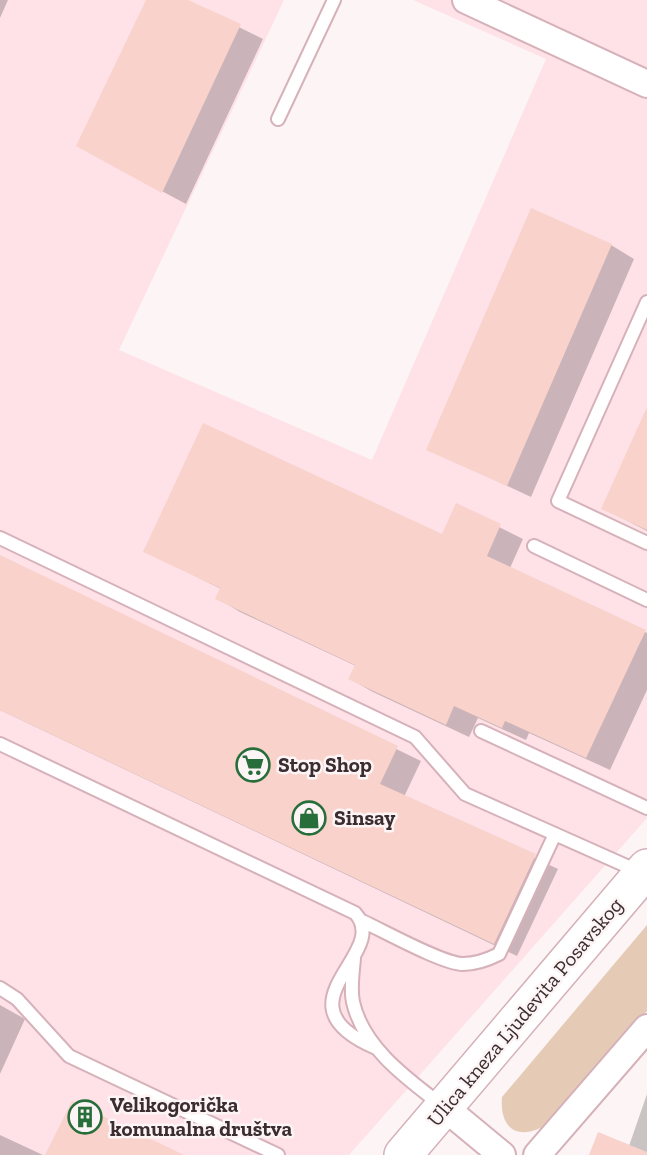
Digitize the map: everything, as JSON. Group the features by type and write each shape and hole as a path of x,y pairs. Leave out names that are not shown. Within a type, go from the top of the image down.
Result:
{"main road":[{"name":"Ulica kneza Ljudevita Posavskog","path":"403,1155 645,871"}],"street":[{"path":"466,0 646,81"},
{"path":"537,1155 647,1028"},
{"path":"444,1107 502,1155"}],"lane":[{"path":"278,119 334,0"},
{"path":"647,302 558,501 647,543"},
{"path":"0,538 415,737 465,793 645,871"},
{"path":"534,546 647,600"},
{"path":"481,731 647,808"},
{"path":"0,744 355,914 362,921 460,965 481,962 499,954 555,834"},
{"path":"362,921 364,934 354,958 335,988 335,1016 346,1034 376,1048 412,1083 444,1107"},
{"path":"354,958 353,1002 376,1048"},
{"path":"0,988 17,999 69,1056 278,1155"}],"shaded area":[{"path":"0,0 284,0 119,350 372,460 546,59 413,0 647,0 647,818 349,1155 0,1155"},
{"path":"647,925 647,1011 552,1121 532,1131 516,1131 509,1127 502,1110 502,1097"}],"building":[{"path":"146,0 188,0 241,24 162,193 76,146"},
{"path":"531,208 612,244 507,486 426,450"},
{"path":"647,407 647,530 601,509"},
{"path":"203,423 442,534 456,503 501,524 487,556 646,630 586,758 505,721 502,728 454,706 446,725 348,679 355,665 215,599 220,588 143,552"},
{"name":"Stop Shop","path":"0,555 398,746 380,784 536,854 494,944 0,710"},
{"name":"Velikogorička komunalna društva","path":"72,1101 184,1155 45,1155"},
{"path":"598,1132 647,1152 647,1155 589,1155"}],"place":[{"name":"Stop Shop","path":"253,765"},
{"name":"Sinsay","path":"309,818"},
{"name":"Velikogorička komunalna društva","path":"85,1117"}]}
